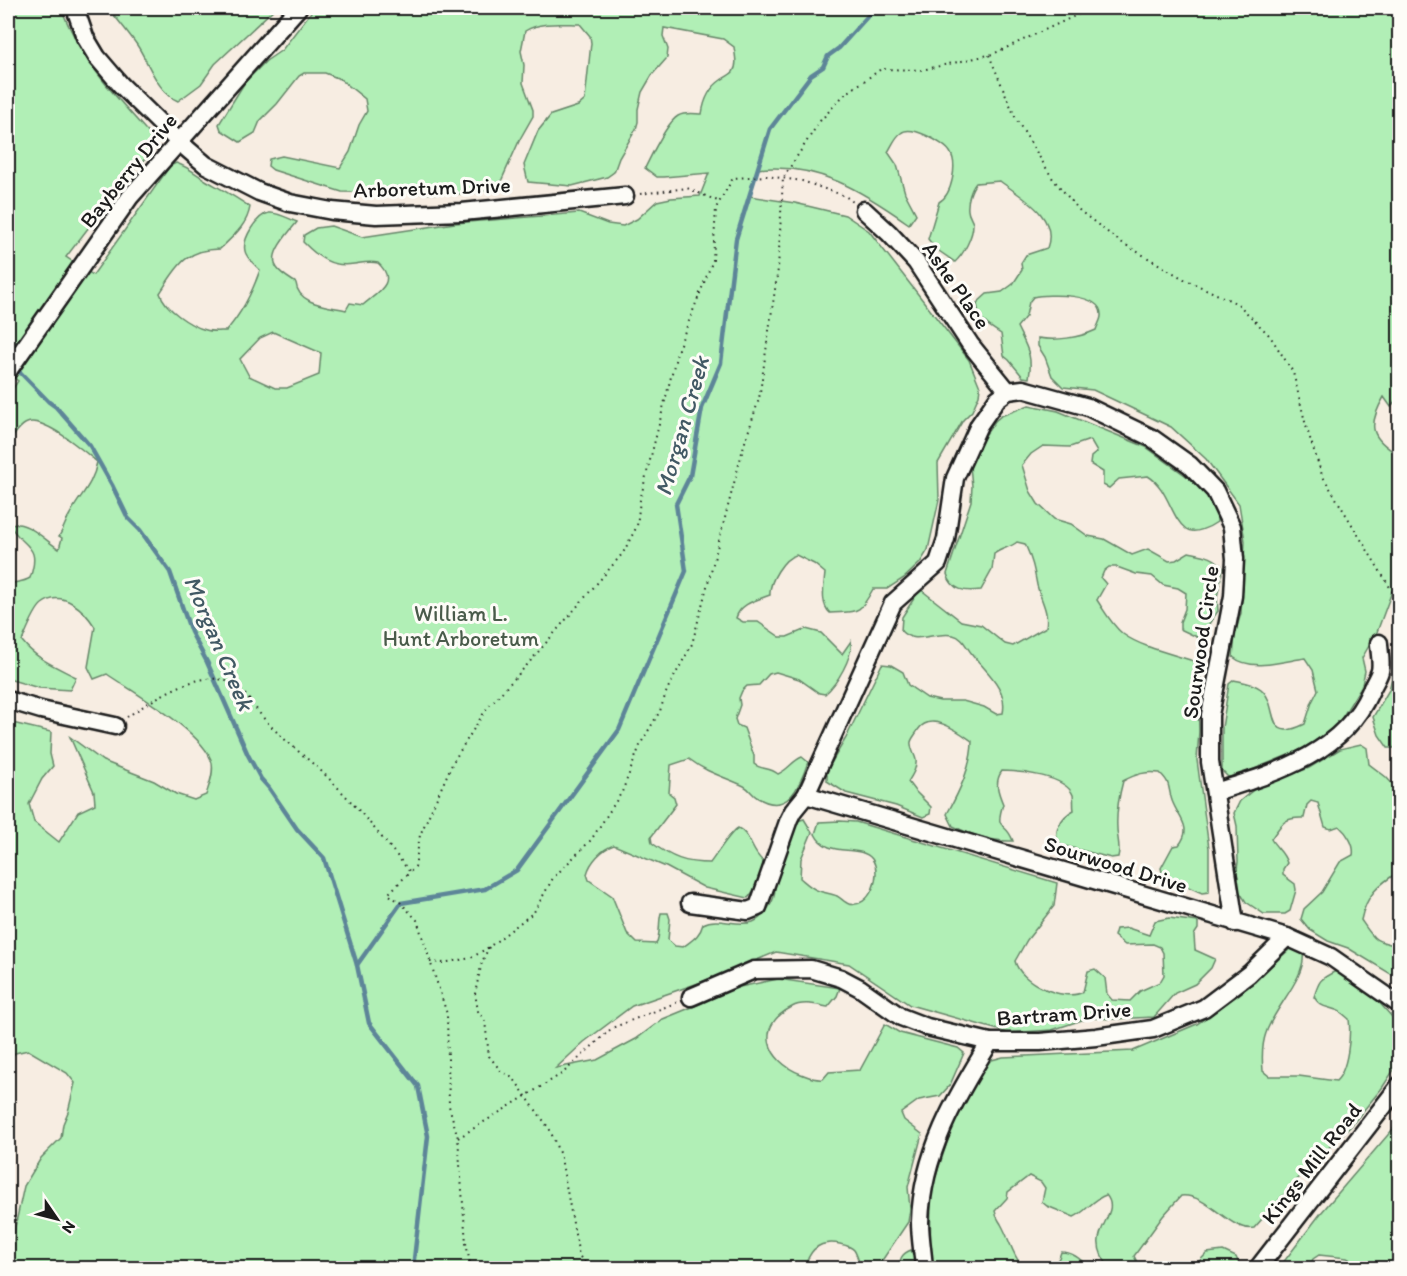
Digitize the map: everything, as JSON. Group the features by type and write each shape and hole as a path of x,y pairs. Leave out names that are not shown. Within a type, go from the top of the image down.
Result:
{"street":[{"name":"Arboretum Drive","path":"75,8 85,38 97,57 121,86 178,141 206,165 259,192 290,203 332,211 376,215 462,212 625,196"},
{"name":"Bayberry Drive","path":"8,371 130,197 298,8"},
{"name":"Ashe Place","path":"864,210 916,262 970,344 1008,391"},
{"name":"Sourwood Circle","path":"1008,391 1023,389 1088,407 1152,438 1190,465 1215,491 1232,527 1235,559 1233,596 1210,715 1209,762 1235,923"},
{"path":"690,903 748,910 758,907 789,819 806,795 893,603 938,563 946,539 955,478 979,425 997,399 1008,391"},
{"path":"1215,792 1272,774 1307,757 1341,736 1366,702 1380,670 1379,643"},
{"path":"8,700 41,710 115,726"},
{"name":"Sourwood Drive","path":"806,795 1287,937 1331,957 1400,1005"},
{"name":"Bartram Drive","path":"691,997 754,970 811,969 841,978 860,988 901,1017 927,1027 990,1042 1040,1042 1153,1029 1204,1008 1249,974 1287,937"},
{"path":"924,1268 920,1222 926,1176 940,1131 962,1088 990,1042"},
{"name":"Kings Mill Road","path":"1258,1269 1400,1085"}],"path":[{"path":"430,962 442,963 471,958 534,912 553,878 591,840 622,792 641,743 660,711 667,690 692,644 744,446 759,399 778,269 783,178 820,121 844,96 881,69 922,70 989,55 1035,36 1092,8"},
{"path":"989,55 1016,119 1053,179 1080,211 1119,241 1184,279 1238,304 1270,336 1293,372 1306,426 1322,475 1400,604"},
{"path":"471,1269 466,1243 458,1138 449,1106 447,1014 417,920 388,894 415,867 420,835 453,762 487,708 623,553 637,526 640,500 678,349 713,260 716,208 733,178 767,176 802,181 844,196 864,210"},
{"path":"625,196 687,188 720,202"},
{"path":"115,726 150,702 192,681 221,679 237,685 267,723 321,771 377,831 410,872"},
{"path":"489,947 482,962 476,993 478,1011 485,1021 489,1056 501,1071 514,1079 550,1130 561,1158 579,1256 590,1269"},
{"path":"458,1138 563,1073 612,1028 691,997"}],"green space":[{"name":"William L. Hunt Arboretum","path":"8,8 61,8 79,46 90,63 155,140 145,159 128,176 66,257 93,275 170,166 176,163 189,169 250,207 246,220 220,249 198,252 183,261 160,293 167,305 186,321 208,331 226,331 242,310 260,270 246,254 248,234 260,218 269,213 297,222 277,250 275,262 277,268 296,283 302,296 308,300 323,306 346,310 350,303 363,305 384,287 386,276 384,270 378,263 346,265 332,263 320,257 303,242 304,235 316,228 331,226 362,237 455,223 579,213 608,224 623,226 637,219 657,201 700,196 709,173 657,177 645,168 674,119 684,114 702,114 710,91 733,72 736,63 734,47 723,39 664,28 663,36 668,49 667,58 652,75 642,92 636,129 619,158 614,172 607,177 572,186 528,182 524,165 538,131 551,115 578,106 585,100 591,43 590,36 580,24 545,24 531,28 525,31 521,51 524,65 523,83 533,116 498,188 469,194 342,192 273,170 268,166 269,159 282,156 340,168 350,152 359,125 367,111 365,99 340,79 325,73 304,73 299,76 260,121 255,133 240,142 221,130 219,124 245,82 266,61 282,50 314,8 1399,8 1399,395 1391,407 1384,397 1375,416 1374,430 1382,443 1399,455 1399,588 1394,586 1377,632 1362,658 1365,671 1362,685 1340,721 1320,742 1237,776 1228,777 1222,771 1222,728 1229,684 1234,680 1261,689 1267,696 1278,726 1283,730 1292,729 1305,724 1318,690 1313,670 1305,658 1258,665 1233,657 1235,634 1241,613 1245,541 1239,504 1206,459 1171,427 1093,390 1063,387 1052,376 1038,346 1038,338 1067,338 1096,330 1101,318 1099,308 1093,302 1073,296 1033,297 1029,302 1026,316 1017,327 1030,357 1029,378 1023,377 1004,356 1001,334 981,318 977,303 987,294 1002,292 1013,284 1022,270 1021,263 1026,255 1047,248 1048,226 1036,208 1000,181 976,183 968,203 968,212 973,224 970,239 965,250 955,262 936,249 928,239 939,202 944,198 950,186 953,164 947,148 927,136 912,131 901,133 888,152 897,165 905,193 916,214 909,224 856,190 819,175 779,168 757,169 749,196 795,203 845,215 869,231 969,360 980,387 979,395 972,411 963,420 938,463 939,500 928,550 920,563 904,578 887,589 873,589 857,610 830,613 824,600 825,573 814,564 796,555 786,561 778,571 770,595 750,603 738,613 736,618 743,622 758,622 780,637 787,637 806,629 821,633 842,654 851,641 843,670 825,694 819,693 799,679 776,672 769,674 759,685 747,686 739,698 740,705 735,719 737,725 744,728 754,756 754,764 778,774 802,757 808,762 797,789 785,801 768,803 756,797 744,786 689,759 671,765 669,793 674,797 676,804 651,837 652,843 679,859 710,863 727,838 738,828 746,834 763,861 757,886 748,898 705,888 666,867 614,845 601,853 594,861 587,874 589,880 612,896 627,933 637,943 656,944 661,913 668,913 670,919 668,940 675,946 683,947 698,935 703,924 715,921 747,923 762,916 774,895 776,865 781,850 793,826 797,821 804,819 812,832 801,859 800,878 814,889 837,896 848,903 856,904 863,901 875,881 875,865 872,859 866,854 827,846 820,842 815,834 819,822 856,822 1057,883 1054,906 1027,940 1015,961 1025,977 1054,992 1075,994 1083,992 1088,971 1095,969 1105,978 1107,994 1112,1000 1130,1001 1140,991 1160,982 1164,975 1163,953 1160,947 1153,944 1125,945 1114,936 1116,929 1128,928 1149,935 1155,921 1169,918 1198,922 1198,929 1194,935 1195,950 1215,959 1211,968 1195,984 1175,993 1154,1017 1093,1018 1052,1030 1009,1033 910,1005 849,964 776,952 716,977 632,1006 584,1042 556,1068 597,1060 636,1039 663,1019 730,989 778,979 840,988 828,1007 801,1004 792,1007 780,1015 769,1033 773,1052 780,1061 807,1076 823,1079 829,1072 860,1070 885,1024 900,1033 958,1048 964,1053 950,1085 940,1096 919,1100 901,1113 904,1120 922,1134 908,1187 910,1209 908,1222 881,1262 881,1268 861,1268 853,1249 846,1245 833,1243 816,1248 809,1256 805,1268 12,1268 15,1227 24,1186 41,1158 61,1138 75,1083 67,1073 28,1050 15,1053 8,1060 8,722 51,732 50,754 53,766 42,779 29,804 34,822 59,842 78,812 95,804 94,792 70,737 103,761 194,800 206,795 211,779 212,763 207,751 196,739 167,714 107,674 94,679 88,667 95,627 79,608 65,600 50,600 42,604 22,641 40,658 76,677 70,690 39,688 8,679 8,585 30,578 34,558 29,547 9,524 29,528 59,549 62,538 59,536 89,484 97,462 53,429 34,422 21,427 8,445 8,396 18,381 8,373","holes":["273,332 321,353 319,375 287,388 275,388 249,376 240,359 260,338"]},
{"path":"108,8 275,8 215,64 201,84 178,101 164,91 137,45"},
{"path":"1029,405 1058,411 1146,447 1196,483 1206,494 1217,515 1217,522 1214,524 1202,530 1189,531 1181,524 1155,481 1148,476 1119,479 1109,488 1103,485 1103,472 1090,464 1091,457 1097,452 1090,440 1070,447 1043,446 1031,454 1022,465 1030,491 1038,504 1054,519 1071,524 1088,536 1104,539 1132,555 1148,549 1169,561 1176,560 1189,552 1212,558 1223,568 1217,597 1218,611 1199,638 1180,629 1186,593 1178,588 1163,585 1152,576 1109,567 1101,578 1106,584 1097,600 1123,634 1150,647 1199,663 1202,669 1198,699 1197,760 1209,848 1209,892 1202,893 1163,876 1161,868 1173,846 1179,845 1183,839 1185,828 1172,801 1165,778 1160,773 1150,772 1123,781 1117,816 1119,853 1118,857 1111,858 1061,845 1057,831 1065,816 1074,810 1073,795 1061,783 1042,776 1002,771 998,779 998,791 1003,804 1000,823 1013,841 982,837 953,826 947,814 967,769 972,741 952,728 937,722 923,725 911,742 916,763 908,782 931,807 930,814 923,817 896,806 846,793 827,781 830,765 846,738 882,664 891,665 903,672 908,685 927,698 940,701 963,701 984,707 996,714 1003,713 1004,704 999,688 962,640 946,634 912,637 901,631 902,617 920,589 961,621 981,625 1005,644 1013,646 1046,627 1046,611 1025,544 1017,542 994,554 992,570 981,590 960,589 952,584 947,574 971,501 970,466 977,447 1001,416"},
{"path":"1399,650 1399,742 1394,748 1388,748 1379,735 1373,717 1389,690"},
{"path":"1361,744 1367,748 1369,764 1399,791 1400,871 1374,891 1366,904 1361,920 1376,939 1399,946 1399,979 1348,948 1328,941 1310,930 1301,919 1304,909 1322,892 1340,862 1353,855 1352,843 1339,826 1331,829 1325,827 1318,803 1311,801 1307,805 1304,818 1287,820 1271,839 1287,863 1283,869 1283,875 1295,884 1296,890 1290,911 1285,914 1264,914 1246,902 1239,891 1236,877 1237,826 1234,813 1240,801 1257,787 1309,768 1340,749"},
{"path":"1291,948 1303,952 1303,962 1295,982 1266,1033 1263,1071 1269,1076 1299,1076 1336,1081 1340,1076 1348,1052 1349,1019 1340,1011 1321,1005 1314,997 1321,981 1336,971 1377,1000 1392,1017 1399,1021 1399,1062 1382,1088 1350,1127 1306,1170 1254,1228 1237,1225 1201,1200 1181,1196 1163,1216 1134,1256 1137,1262 1150,1268 1110,1268 1102,1255 1099,1244 1100,1235 1110,1210 1110,1203 1106,1195 1097,1199 1074,1217 1042,1202 1045,1188 1041,1182 1029,1176 1008,1192 1007,1198 995,1211 1023,1268 930,1268 931,1191 957,1112 988,1061 1003,1057 1133,1051 1197,1024 1241,993"},
{"path":"1399,1122 1399,1268 1365,1268 1347,1258 1319,1255 1313,1259 1309,1268 1279,1268 1321,1213"},
{"path":"911,1250 914,1257 914,1268 899,1268 902,1257"},
{"path":"1223,1251 1236,1257 1239,1264 1237,1268 1193,1268 1207,1253"},
{"path":"1061,1252 1077,1257 1088,1268 1051,1268"}],"waterway":[{"name":"Morgan Creek","path":"413,1268 428,1136 418,1086 369,1023 357,965 401,903 485,889 517,870 619,730 686,571 676,504 690,476 702,408 721,363 736,239 770,129 811,75 823,67 828,56 839,48 875,8"},
{"name":"Morgan Creek","path":"16,368 56,407 90,446 128,518 140,530 170,572 191,632 207,662 248,755 261,779 297,829 324,858 357,965"}]}
